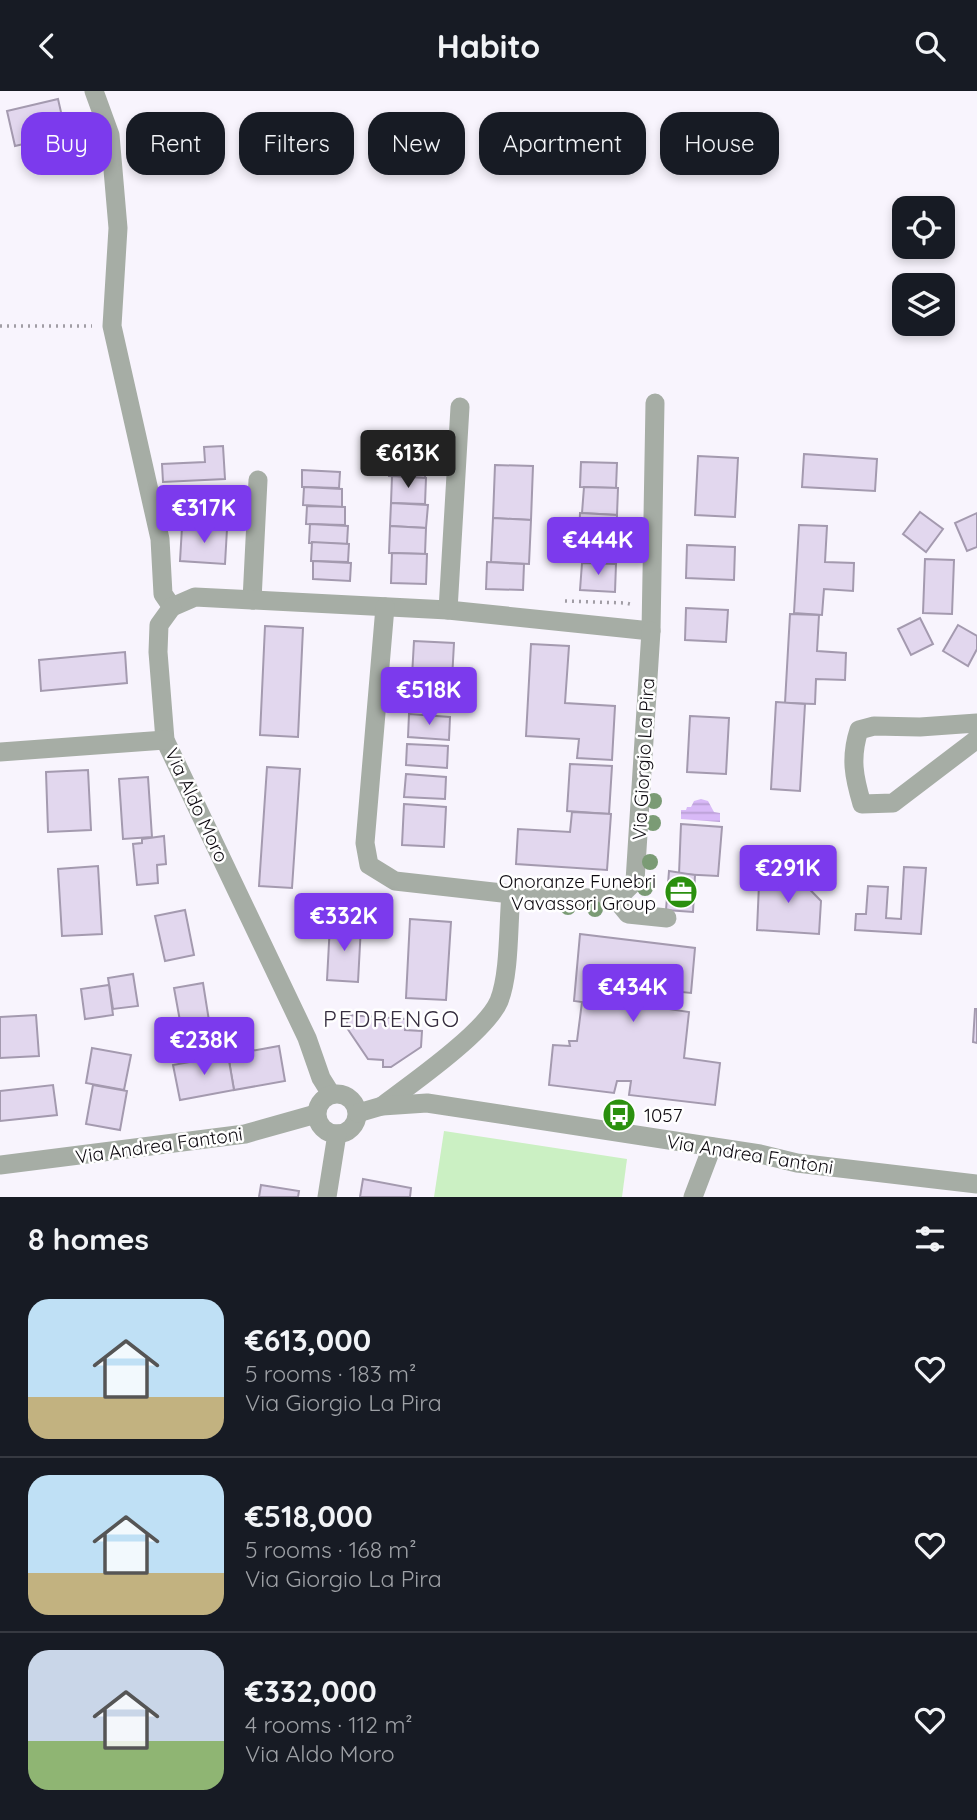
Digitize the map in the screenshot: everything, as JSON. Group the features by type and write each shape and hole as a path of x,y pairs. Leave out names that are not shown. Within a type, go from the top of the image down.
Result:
{"street":[{"path":"94,91 110,135 118,228 112,325 160,539 163,594 172,607 195,597 651,624"},
{"name":"Via Giorgio La Pira","path":"610,899 630,888 636,874 651,624 654,403"},
{"path":"448,610 460,407"},
{"path":"253,600 258,480"},
{"name":"Via Aldo Moro","path":"172,607 159,625 158,652 165,740 301,1026 321,1078 331,1094"},
{"path":"385,607 365,843 369,865 395,881 511,894 610,899 619,903 628,914 667,918"},
{"path":"977,723 920,727 874,726 859,730 852,750 855,781 862,804 893,803 977,739"},
{"path":"0,752 165,740"},
{"path":"382,1107 479,1028 498,1003 504,981 511,894"},
{"path":"331,1094 346,1094 356,1105 358,1113 349,1130 337,1134 322,1128 316,1114 320,1101 331,1094"},
{"name":"Via Andrea Fantoni","path":"358,1113 382,1107 427,1103 760,1154 797,1163 977,1184"},
{"name":"Via Andrea Fantoni","path":"0,1165 245,1134 316,1114"},
{"path":"327,1197 337,1134"},
{"path":"693,1197 712,1147"}],"path":[{"path":"0,326 112,325"},
{"path":"558,600 626,603 651,624"}],"green space":[{"path":"444,1131 627,1159 622,1197 434,1197"}],"shaded area":[{"path":"694,801 708,801 714,812 720,813 720,822 681,819 681,810 686,810"}],"building":[{"path":"58,99 61,112 21,112 21,145 15,146 7,111"},
{"path":"223,446 225,479 163,482 162,464 205,462 204,447"},
{"path":"390,452 426,454 425,478 389,476"},
{"path":"804,454 877,459 875,491 802,487"},
{"path":"698,456 738,458 735,517 695,515"},
{"path":"581,462 617,463 616,488 580,487"},
{"path":"495,465 533,466 531,520 493,518"},
{"path":"302,470 340,472 339,488 302,487"},
{"path":"392,476 426,478 425,504 391,503"},
{"path":"304,487 342,489 342,507 303,505"},
{"path":"584,487 618,488 617,515 582,513"},
{"path":"391,503 428,505 426,528 390,526"},
{"path":"307,506 345,507 345,525 306,524"},
{"path":"920,512 943,529 926,552 903,534"},
{"path":"580,513 617,515 616,538 579,536"},
{"path":"977,513 977,547 967,551 955,523"},
{"path":"493,518 531,520 529,564 491,562"},
{"path":"310,524 348,526 347,544 309,543"},
{"path":"799,525 827,526 825,562 854,563 853,591 824,589 822,615 794,613"},
{"path":"390,526 426,528 425,554 389,553"},
{"path":"182,527 227,529 225,564 180,561"},
{"path":"583,536 618,538 616,564 582,563"},
{"path":"312,542 349,544 348,562 311,561"},
{"path":"687,545 735,547 734,580 686,578"},
{"path":"392,553 427,554 426,584 391,583"},
{"path":"925,559 954,560 952,614 923,613"},
{"path":"313,561 351,563 350,581 313,579"},
{"path":"487,562 524,564 523,590 486,589"},
{"path":"582,563 616,564 615,592 580,590"},
{"path":"686,608 728,610 726,642 685,640"},
{"path":"790,614 819,615 817,651 846,653 845,680 816,679 815,704 785,703"},
{"path":"920,618 933,644 911,655 898,629"},
{"path":"958,625 977,636 977,649 968,666 943,651"},
{"path":"265,626 303,628 298,737 260,735"},
{"path":"414,641 454,643 452,679 412,676"},
{"path":"531,644 569,646 565,703 615,706 612,760 577,758 579,739 526,736"},
{"path":"125,652 127,683 41,691 39,660"},
{"path":"410,686 452,689 450,709 409,706"},
{"path":"776,702 805,704 800,791 771,789"},
{"path":"409,714 450,717 449,740 408,737"},
{"path":"690,716 729,718 726,774 687,772"},
{"path":"407,744 448,746 447,768 406,765"},
{"path":"570,764 612,766 609,814 567,811"},
{"path":"267,767 300,769 292,888 259,886"},
{"path":"88,770 91,830 48,832 46,772"},
{"path":"406,774 446,777 445,799 404,797"},
{"path":"148,777 152,837 123,839 119,779"},
{"path":"404,804 446,807 444,847 402,845"},
{"path":"572,812 611,814 607,870 516,864 518,829 570,832"},
{"path":"681,824 722,827 718,876 679,874"},
{"path":"164,836 166,864 157,865 158,883 137,885 133,844 142,843 142,839"},
{"path":"785,864 821,901 819,934 757,930 759,884"},
{"path":"98,866 102,934 62,936 58,869"},
{"path":"904,867 926,868 921,934 855,930 856,914 866,914 868,886 888,887 886,918 901,919"},
{"name":"Onoranze Funebri Vavassori Group","path":"669,871 695,875 693,912 666,910"},
{"path":"185,910 194,955 165,961 155,916"},
{"path":"410,919 451,922 446,1000 406,998"},
{"path":"330,924 361,926 358,982 327,980"},
{"path":"580,934 695,948 691,993 652,989 649,1006 689,1012 684,1058 720,1063 715,1105 629,1095 631,1081 617,1081 614,1093 549,1085 553,1045 570,1046 569,1041 577,1041 582,1002 574,1001"},
{"path":"133,974 138,1006 113,1009 108,978"},
{"path":"203,983 210,1027 182,1032 174,988"},
{"path":"109,985 113,1015 85,1019 81,989"},
{"path":"977,1009 977,1043 973,1042"},
{"path":"36,1015 39,1056 0,1058 0,1017"},
{"path":"347,1015 406,1019 405,1030 422,1031 421,1047 391,1067 383,1067 383,1060 368,1059 347,1028"},
{"path":"279,1046 285,1081 234,1090 228,1055"},
{"path":"92,1048 131,1055 124,1090 86,1083"},
{"path":"228,1055 234,1090 180,1100 173,1065"},
{"path":"53,1085 57,1115 0,1121 0,1091"},
{"path":"93,1085 127,1091 120,1130 86,1124"},
{"path":"363,1179 411,1188 410,1197 360,1197"},
{"path":"261,1185 299,1191 298,1197 259,1197"}],"place":[{"name":"Onoranze Funebri Vavassori Group","path":"681,892"},
{"name":"1057","path":"619,1115"}],"district":[{"name":"PEDRENGO","path":"392,1019"}]}
